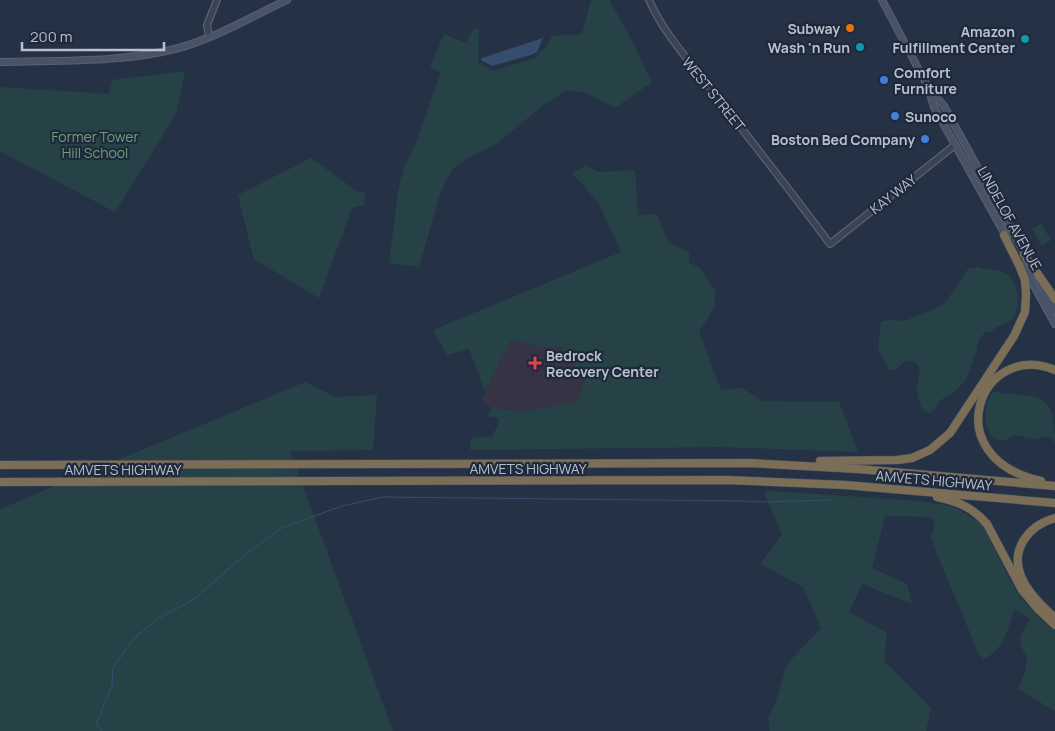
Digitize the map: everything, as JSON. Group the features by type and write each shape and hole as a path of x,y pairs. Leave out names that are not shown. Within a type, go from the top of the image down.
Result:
{"highway":[{"path":"750,463 904,459 920,455 942,441 954,428 1018,330 1023,319 1026,301 1025,280 1004,234"},
{"path":"1024,254 1055,299"},
{"path":"1055,370 1040,365 1029,365 1014,368 1000,375 992,382 980,402 978,421 984,445 1001,464 1020,475 1055,485"},
{"name":"AMVETS HIGHWAY","path":"0,465 750,463 858,468 1055,485"},
{"name":"AMVETS HIGHWAY","path":"0,482 708,480 802,482 1055,503"},
{"path":"871,487 947,499 959,502 971,509 992,530 1025,595 1055,625"},
{"path":"1055,518 1039,524 1027,535 1020,548 1018,562 1022,578 1027,586 1055,618"}],"main road":[{"path":"0,62 135,56 176,48 209,36 287,0"},
{"path":"882,0 928,87"},
{"name":"LINDELOF AVENUE","path":"928,87 939,99 950,116 1055,311"},
{"name":"LINDELOF AVENUE","path":"928,87 930,99 1055,324"}],"street":[{"path":"209,36 207,25 217,0"},
{"name":"WEST STREET","path":"649,0 675,45 713,91 830,244"},
{"name":"KAY WAY","path":"830,244 955,145"}],"shaded area":[{"name":"Bedrock Recovery Center","path":"511,340 542,347 562,347 584,383 578,403 525,411 492,408 481,401"}],"green space":[{"path":"591,0 609,0 627,31 652,82 615,108 587,93 567,90 542,106 499,142 467,159 453,169 439,197 419,267 389,263 398,191 404,167 415,145 441,72 430,67 444,34 466,43 473,29 479,28 478,62 492,71 535,58 548,44 552,36 582,34"},
{"name":"Former Tower Hill School","path":"185,71 176,114 115,212 0,151 0,87 109,94 112,80"},
{"path":"311,158 358,192 366,193 364,205 352,208 319,298 254,259 238,195"},
{"path":"586,165 597,172 635,170 638,215 657,214 668,242 689,252 689,263 699,267 715,291 714,308 699,332 721,390 742,388 762,401 839,402 858,452 720,447 470,450 471,438 492,436 498,425 499,418 488,416 492,408 525,411 578,402 584,383 562,347 542,347 511,340 485,392 469,349 447,355 433,330 621,252 598,202 572,173"},
{"path":"1041,224 1051,240 1042,246 1032,229"},
{"path":"978,267 1001,271 1012,279 1018,295 1016,313 1010,321 991,331 985,332 978,342 966,380 953,393 939,401 933,411 925,411 922,409 918,397 917,389 920,372 918,366 915,362 906,361 896,369 889,370 878,348 881,322 888,320 905,321 941,306 968,269"},
{"path":"305,382 335,397 377,395 373,450 290,451 393,731 0,731 0,509"},
{"path":"993,392 1033,396 1041,399 1051,410 1055,430 1055,443 1051,437 1030,439 1013,436 1004,441 994,439 990,434 985,416 987,403"},
{"path":"773,491 918,501 952,506 980,522 1020,597 1042,621 1055,631 1055,711 1018,689 1025,672 1027,657 1020,642 1030,619 1014,609 1000,645 983,659 978,652 931,537 935,525 933,520 929,517 885,516 872,568 907,584 912,604 862,584 849,612 887,633 884,661 931,708 926,731 770,731 768,718 775,704 787,664 821,628 803,587 760,564 782,535 764,492"}],"water":[{"path":"543,38 537,52 531,55 492,66 481,60 482,58"}],"waterway":[{"path":"102,731 96,724 112,686 113,668 133,639 159,618 193,600 242,557 282,528 342,506 383,497 764,502 830,500"}],"place":[{"name":"Subway","path":"850,28"},
{"name":"Amazon Fulfillment Center","path":"1025,39"},
{"name":"Wash 'n Run","path":"860,47"},
{"name":"Comfort Furniture","path":"884,80"},
{"name":"Sunoco","path":"895,116"},
{"name":"Boston Bed Company","path":"925,139"},
{"name":"Bedrock Recovery Center","path":"535,363"}]}
